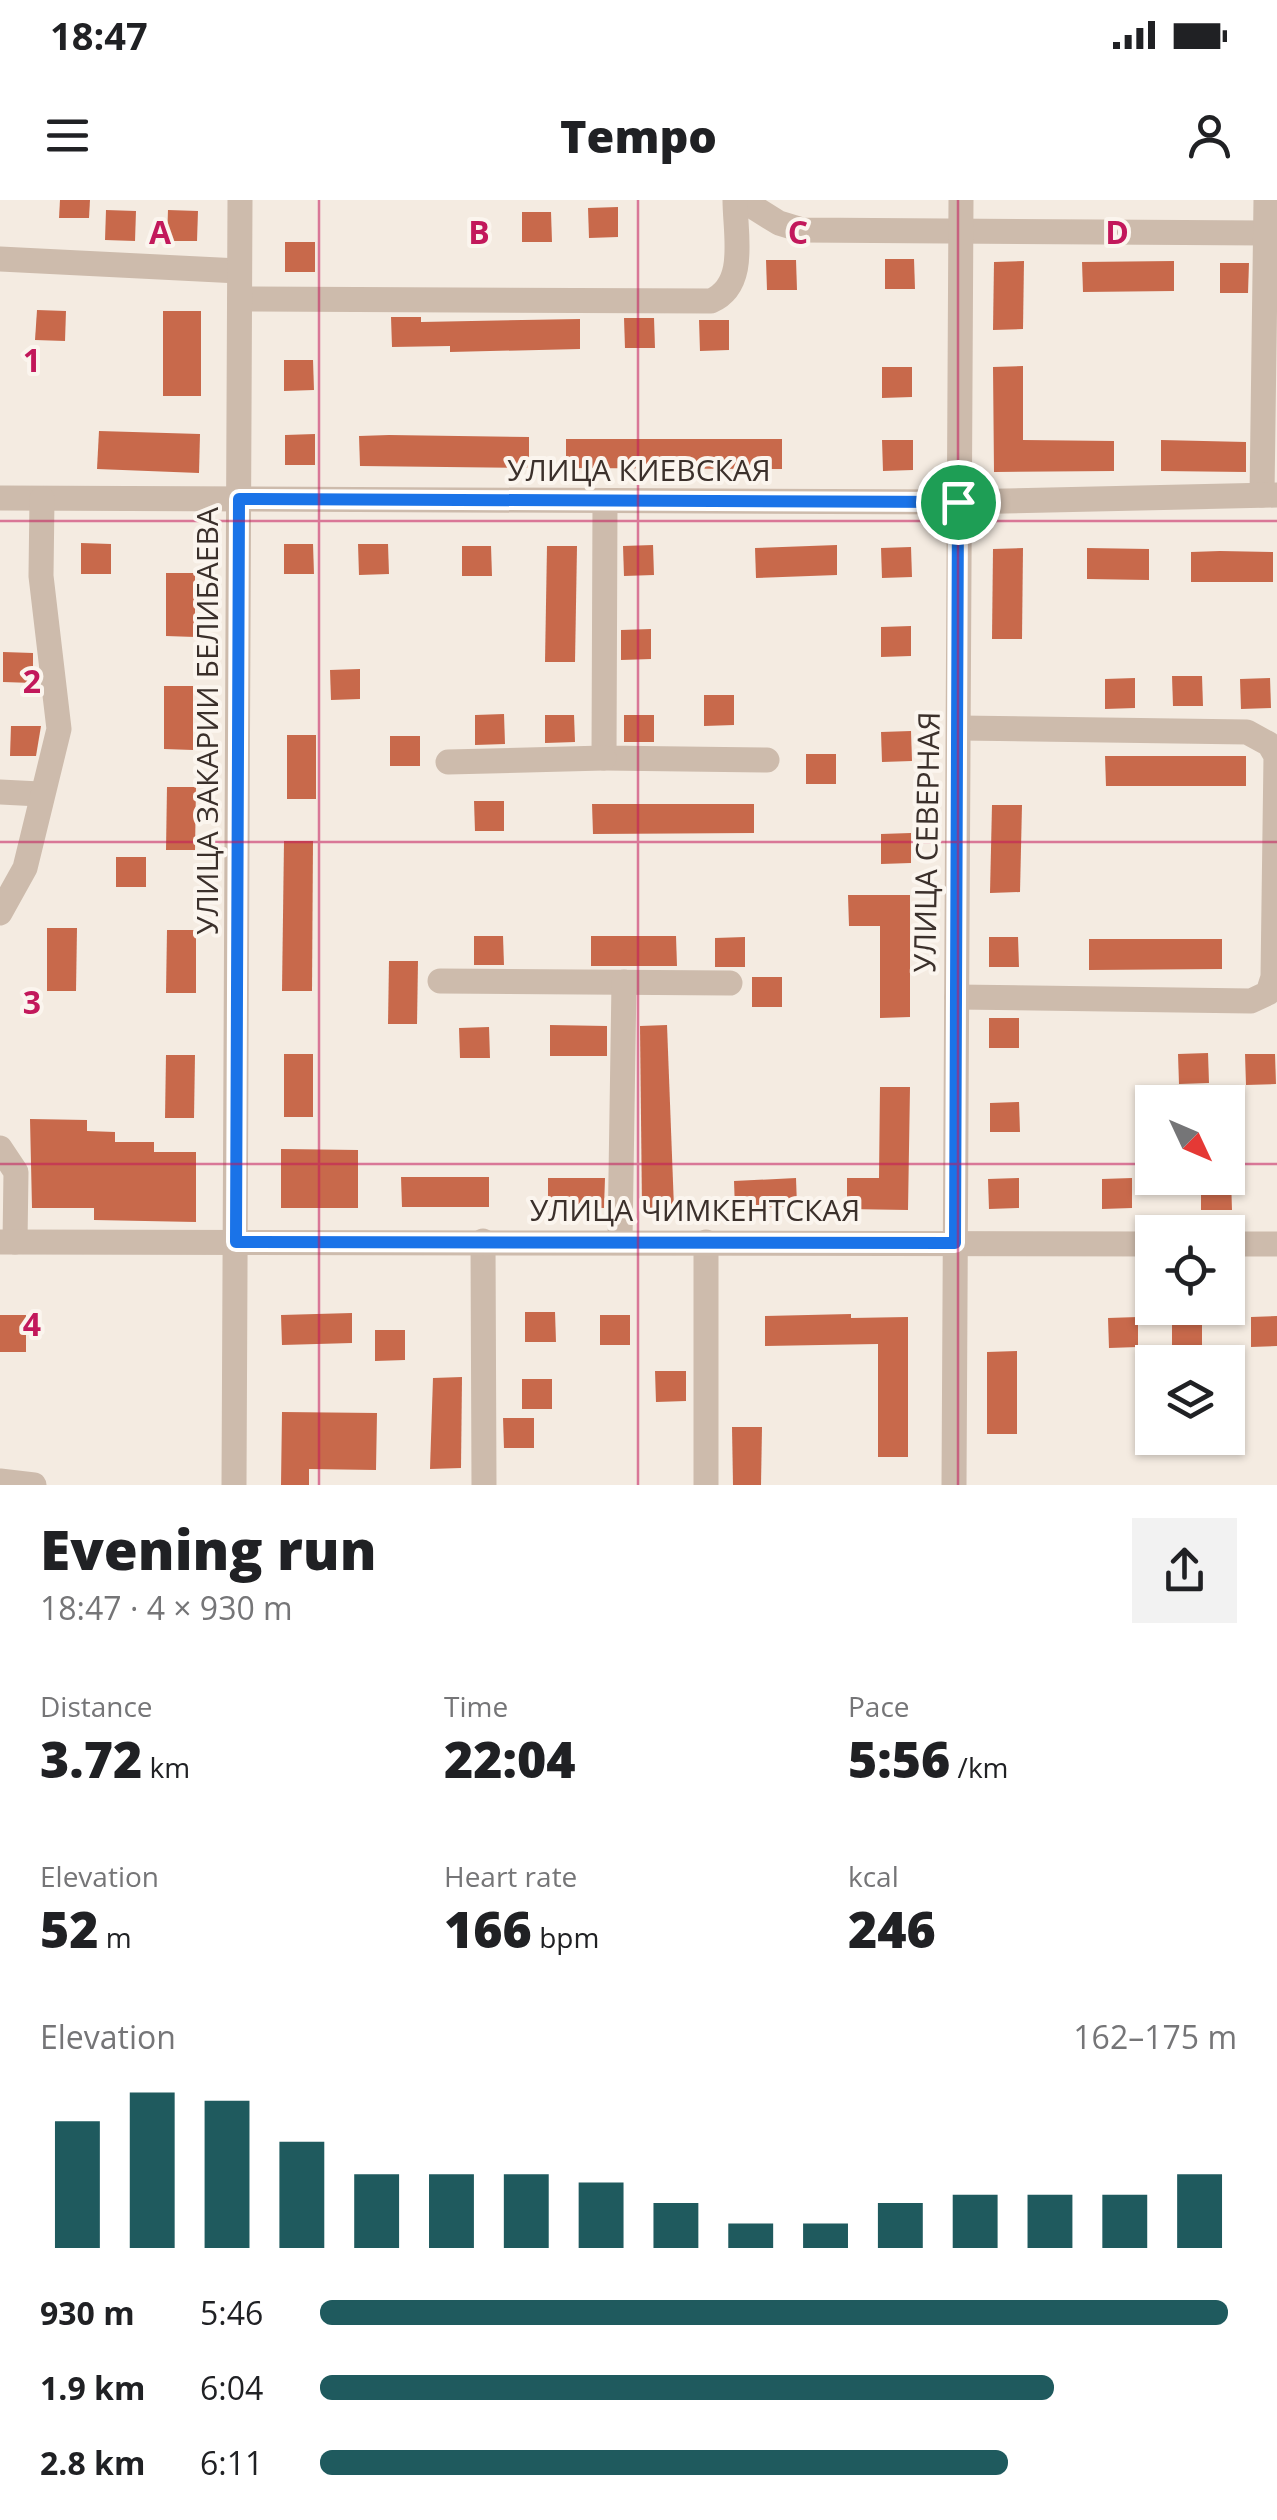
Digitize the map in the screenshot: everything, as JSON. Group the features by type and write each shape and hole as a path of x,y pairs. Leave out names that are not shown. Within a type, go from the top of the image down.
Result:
{"street":[{"name":"УЛИЦА ЗАКАРИИ БЕЛИБАЕВА","path":"234,1485 240,200"},
{"path":"240,299 711,301 724,296 735,280 738,200 778,223 802,230 1266,233"},
{"name":"УЛИЦА СЕВЕРНАЯ","path":"954,1485 960,200"},
{"path":"1266,200 1270,495"},
{"path":"0,258 240,271"},
{"name":"УЛИЦА КИЕВСКАЯ","path":"0,498 958,502 1270,495"},
{"path":"0,913 25,868 58,729 41,576 42,499"},
{"path":"604,502 604,758"},
{"path":"957,997 1251,1001 1268,993 1274,977 1276,756 1270,744 1246,732 960,728"},
{"path":"448,762 604,758 766,760"},
{"path":"0,792 40,794"},
{"path":"440,981 730,983"},
{"path":"620,1241 624,982"},
{"path":"0,1148 16,1172 8,1242"},
{"path":"483,1241 484,1485"},
{"name":"УЛИЦА ЧИМКЕНТСКАЯ","path":"8,1242 1135,1244"},
{"path":"706,1242 706,1485"},
{"path":"1245,1244 1277,1244"},
{"path":"0,1481 34,1485"}],"building":[{"path":"60,200 90,200 89,218 59,218"},
{"path":"618,207 618,237 589,238 588,208"},
{"path":"106,210 136,211 135,241 105,240"},
{"path":"168,210 198,211 197,241 167,241"},
{"path":"522,212 551,212 552,242 522,242"},
{"path":"285,242 315,242 315,272 285,272"},
{"path":"885,259 914,259 915,289 885,289"},
{"path":"766,260 796,260 797,290 767,290"},
{"path":"1024,261 1023,329 993,330 994,262"},
{"path":"1174,261 1174,291 1083,292 1082,262"},
{"path":"1220,263 1249,263 1248,293 1220,293"},
{"path":"37,310 66,311 65,341 35,340"},
{"path":"163,311 201,311 201,396 163,396"},
{"path":"391,317 421,317 421,322 580,319 580,349 450,352 450,346 392,347"},
{"path":"624,318 654,318 655,348 625,348"},
{"path":"699,320 729,320 729,350 700,351"},
{"path":"284,360 313,360 314,390 284,391"},
{"path":"1023,366 1023,440 1114,441 1114,471 994,472 993,367"},
{"path":"882,367 912,367 912,397 882,398"},
{"path":"99,431 200,434 199,473 97,469"},
{"path":"315,434 315,465 285,465 285,435"},
{"path":"359,436 529,437 529,468 360,466"},
{"path":"566,439 782,439 782,469 566,468"},
{"path":"882,440 913,440 913,470 883,471"},
{"path":"1161,440 1246,442 1246,472 1161,471"},
{"path":"81,543 111,544 111,574 81,574"},
{"path":"284,544 313,544 314,574 284,574"},
{"path":"358,544 388,544 389,574 359,575"},
{"path":"653,545 654,575 624,576 623,546"},
{"path":"837,545 837,575 756,578 755,548"},
{"path":"462,546 491,546 492,576 462,576"},
{"path":"547,546 577,546 575,662 545,662"},
{"path":"911,547 912,577 882,578 881,548"},
{"path":"1023,548 1022,639 992,639 993,549"},
{"path":"1087,548 1149,549 1149,580 1087,579"},
{"path":"1191,552 1273,552 1273,582 1191,582"},
{"path":"166,573 195,573 195,637 166,636"},
{"path":"911,626 911,656 881,657 881,627"},
{"path":"651,629 651,659 621,660 621,630"},
{"path":"3,652 33,653 33,683 3,682"},
{"path":"360,669 360,699 331,700 330,670"},
{"path":"1172,676 1202,676 1203,706 1173,706"},
{"path":"1135,678 1135,708 1105,709 1105,679"},
{"path":"1270,678 1271,708 1241,709 1240,679"},
{"path":"164,686 193,686 193,750 164,749"},
{"path":"704,695 734,695 734,725 704,726"},
{"path":"504,714 505,744 475,745 475,715"},
{"path":"545,715 574,715 575,742 545,743"},
{"path":"624,715 654,715 654,742 624,742"},
{"path":"11,726 41,726 36,756 10,756"},
{"path":"911,731 912,761 882,762 881,732"},
{"path":"287,735 316,735 316,799 287,799"},
{"path":"390,736 420,736 420,766 390,766"},
{"path":"806,754 836,754 836,784 806,784"},
{"path":"1105,756 1246,756 1246,786 1106,786"},
{"path":"167,787 196,787 195,850 166,850"},
{"path":"474,801 504,801 504,831 475,831"},
{"path":"592,804 754,804 754,833 593,834"},
{"path":"992,805 1022,805 1020,892 990,893"},
{"path":"911,833 911,863 881,864 881,834"},
{"path":"284,841 313,841 312,991 282,991"},
{"path":"116,857 146,857 146,887 116,887"},
{"path":"848,895 910,895 910,1017 880,1018 880,926 849,926"},
{"path":"47,928 77,928 76,991 47,991"},
{"path":"167,930 196,930 196,993 166,993"},
{"path":"474,936 503,936 504,965 474,965"},
{"path":"591,936 676,936 677,966 591,966"},
{"path":"745,937 745,967 715,967 715,938"},
{"path":"989,937 1018,937 1019,967 989,967"},
{"path":"1089,939 1222,939 1222,969 1089,970"},
{"path":"389,961 418,961 417,1024 388,1024"},
{"path":"752,977 782,977 782,1007 752,1007"},
{"path":"989,1018 1019,1018 1019,1048 989,1048"},
{"path":"550,1025 607,1026 607,1056 550,1056"},
{"path":"667,1025 674,1208 642,1209 640,1026"},
{"path":"489,1027 490,1058 460,1058 459,1028"},
{"path":"1208,1053 1209,1083 1179,1084 1178,1054"},
{"path":"284,1054 313,1054 313,1117 284,1117"},
{"path":"1245,1054 1275,1054 1276,1084 1246,1085"},
{"path":"166,1055 195,1055 194,1118 165,1118"},
{"path":"880,1087 910,1087 908,1210 847,1209 847,1178 879,1178"},
{"path":"1019,1102 1020,1132 990,1132 990,1103"},
{"path":"30,1119 87,1120 87,1131 115,1132 115,1142 154,1142 154,1152 196,1152 196,1222 94,1220 94,1208 32,1208"},
{"path":"281,1149 358,1150 358,1208 281,1208"},
{"path":"401,1177 489,1177 489,1207 402,1207"},
{"path":"548,1178 605,1178 604,1208 548,1207"},
{"path":"796,1178 797,1206 735,1209 734,1181"},
{"path":"1019,1178 1019,1208 989,1209 988,1179"},
{"path":"1132,1178 1132,1208 1102,1209 1102,1179"},
{"path":"1201,1195 1232,1195 1232,1210 1201,1210"},
{"path":"525,1312 555,1312 556,1342 525,1342"},
{"path":"352,1313 352,1343 282,1345 281,1315"},
{"path":"851,1314 851,1318 908,1317 908,1457 878,1457 878,1344 765,1346 765,1316"},
{"path":"0,1315 26,1315 26,1352 0,1352"},
{"path":"600,1315 630,1315 630,1345 600,1345"},
{"path":"1277,1316 1277,1346 1251,1347 1251,1317"},
{"path":"1135,1317 1138,1345 1109,1348 1108,1318"},
{"path":"1172,1325 1202,1325 1202,1345 1172,1345"},
{"path":"375,1330 405,1330 405,1360 375,1361"},
{"path":"1017,1351 1017,1434 987,1434 987,1352"},
{"path":"655,1371 686,1371 686,1401 656,1402"},
{"path":"462,1377 461,1468 430,1469 433,1378"},
{"path":"522,1379 552,1379 552,1409 522,1409"},
{"path":"282,1412 377,1413 376,1470 309,1469 309,1485 281,1485"},
{"path":"503,1418 534,1418 534,1448 504,1448"},
{"path":"732,1427 762,1427 761,1485 733,1485"}],"route":[{"path":"239,499 958,502 955,1243 236,1242 239,499"}]}
